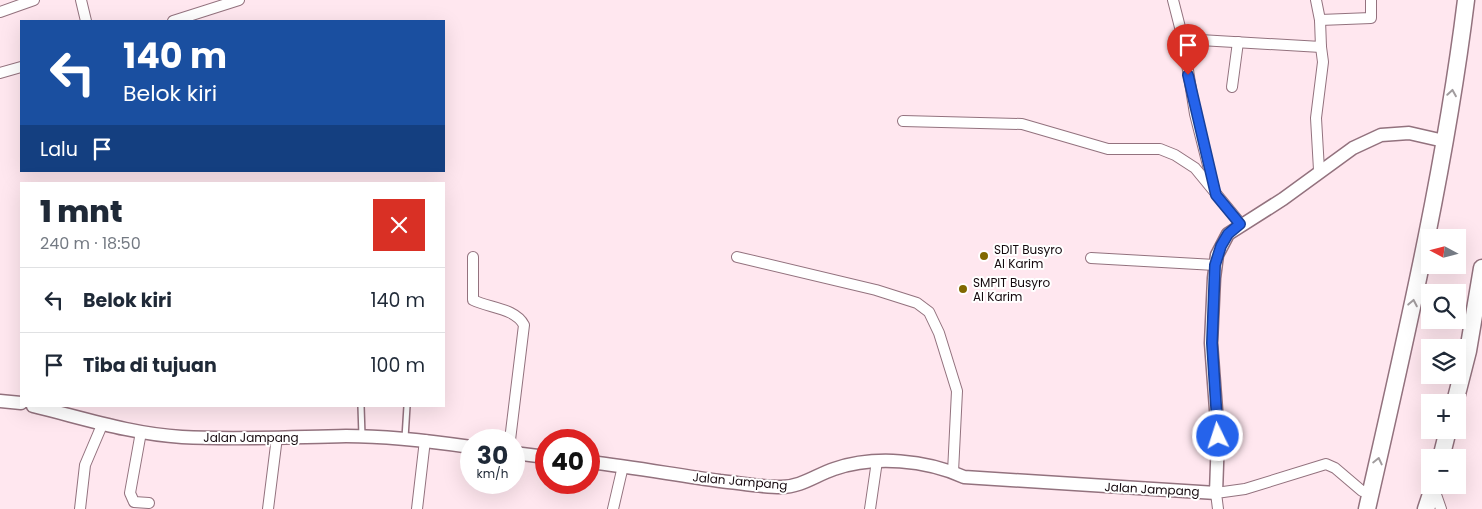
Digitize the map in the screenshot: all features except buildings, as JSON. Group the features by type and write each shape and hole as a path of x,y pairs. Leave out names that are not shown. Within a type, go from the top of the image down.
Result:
{"highway":[{"path":"1367,509 1407,336 1444,141 1466,0"},
{"path":"1457,394 1468,351 1482,268"},
{"path":"1426,509 1431,494"}],"street":[{"path":"0,12 34,0"},
{"path":"81,0 86,20"},
{"path":"176,20 239,0"},
{"path":"1173,0 1184,39 1195,114 1216,195"},
{"path":"1316,0 1320,20 1323,62 1316,118 1319,170"},
{"path":"1320,20 1371,18 1371,0"},
{"path":"1184,39 1322,47"},
{"path":"1232,87 1238,42"},
{"path":"0,73 20,67"},
{"path":"903,121 1022,124 1108,149 1160,149 1175,154 1195,168 1240,224"},
{"name":"Jalan Jampang","path":"600,463 683,476 781,487 803,484 824,473 850,464 907,462 953,472 964,477 1216,492 1218,436 1212,343 1215,265 1224,240 1240,224 1283,199 1319,170 1353,148 1381,135 1409,134 1444,141"},
{"path":"473,257 473,300 509,313 521,320 525,327 511,429"},
{"path":"737,257 876,290 916,303 929,312 939,333 958,391 953,472"},
{"path":"1091,258 1215,265"},
{"path":"0,400 20,404"},
{"name":"Jalan Jampang","path":"38,407 140,432 182,437 405,438 460,445"},
{"path":"80,509 85,465 102,424"},
{"path":"140,432 130,493 134,502 149,503"},
{"path":"268,509 277,437"},
{"path":"417,509 425,440"},
{"path":"870,509 877,462"},
{"path":"1218,509 1216,492 1245,489 1326,464 1335,468 1362,491"},
{"path":"613,509 624,466"},
{"path":"1436,494 1441,509"}],"lane":[{"path":"361,407 362,437"},
{"path":"405,438 407,407"}],"place":[{"name":"SDIT Busyro Al Karim","path":"984,256"},
{"name":"SMPIT Busyro Al Karim","path":"963,289"}],"route":[{"path":"1188,75 1205,157 1216,195 1240,224 1228,234 1217,255 1215,265 1212,343 1218,436"}]}
